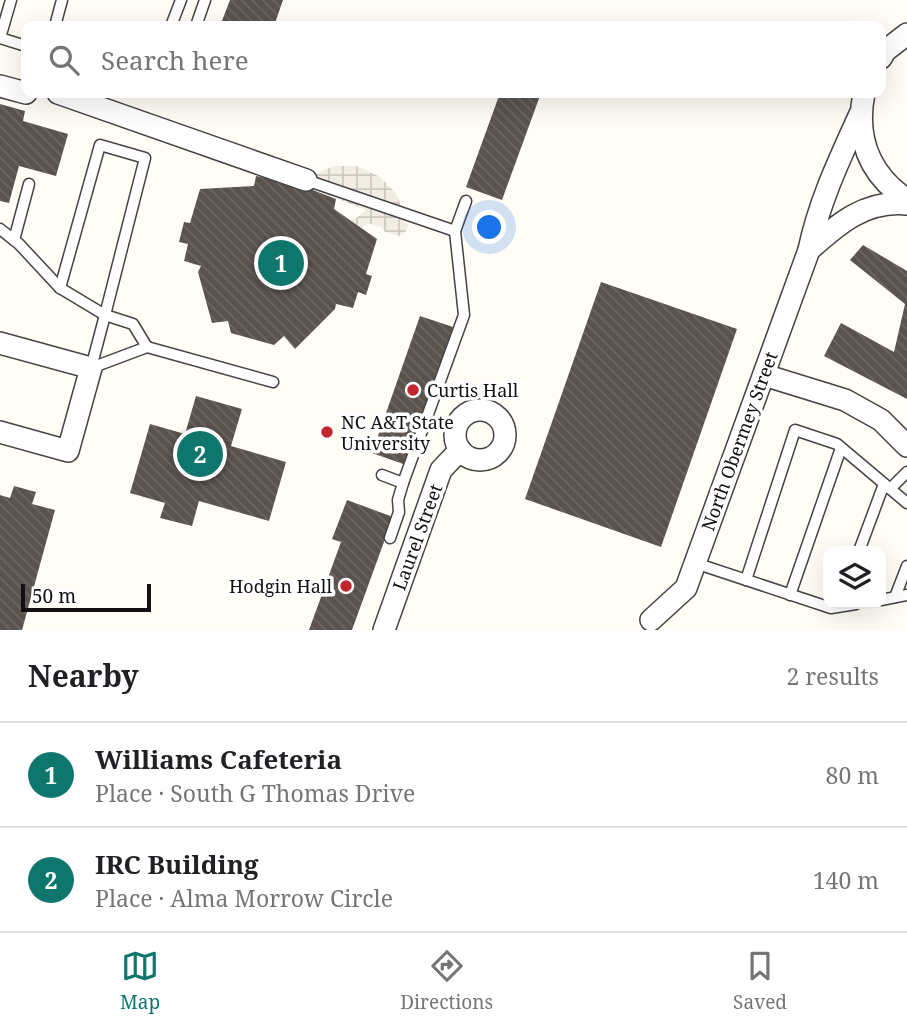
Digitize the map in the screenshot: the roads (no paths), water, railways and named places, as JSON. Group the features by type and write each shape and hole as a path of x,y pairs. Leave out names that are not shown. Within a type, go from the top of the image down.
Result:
{"street":[{"path":"886,50 907,34"},
{"path":"0,86 21,92"},
{"path":"72,98 306,180"},
{"path":"862,103 863,142 874,167 907,202"},
{"name":"North Obermey Street","path":"651,620 686,588 809,250 814,226 862,103"},
{"name":"North Obermey Street","path":"809,250 838,223 869,208 907,202"},
{"path":"0,343 91,368 68,451 0,432"},
{"path":"764,374 845,400 881,420 907,446"},
{"name":"Laurel Street","path":"384,630 441,470 460,450"}],"lane":[{"path":"11,0 0,38 21,44"},
{"path":"56,21 62,0"},
{"path":"174,21 181,0"},
{"path":"198,21 205,0"},
{"path":"60,288 100,145 145,158 91,368"},
{"path":"306,180 455,231"},
{"path":"14,240 29,184"},
{"path":"390,538 399,512 398,500 403,483 464,314 455,231 466,201"},
{"path":"0,229 60,288 105,315 133,324 147,347"},
{"path":"91,368 147,347 273,382"},
{"path":"746,580 795,430 841,448 907,503"},
{"path":"790,595 841,448"},
{"path":"861,546 887,487 907,472"},
{"path":"382,475 403,483"},
{"path":"695,564 823,605"},
{"path":"901,596 907,566"}],"place":[{"name":"Williams Cafeteria","path":"281,263"},
{"name":"Curtis Hall","path":"413,390"},
{"name":"NC A&T State University","path":"327,432"},
{"name":"IRC Building","path":"200,454"},
{"name":"Hodgin Hall","path":"346,586"}]}
